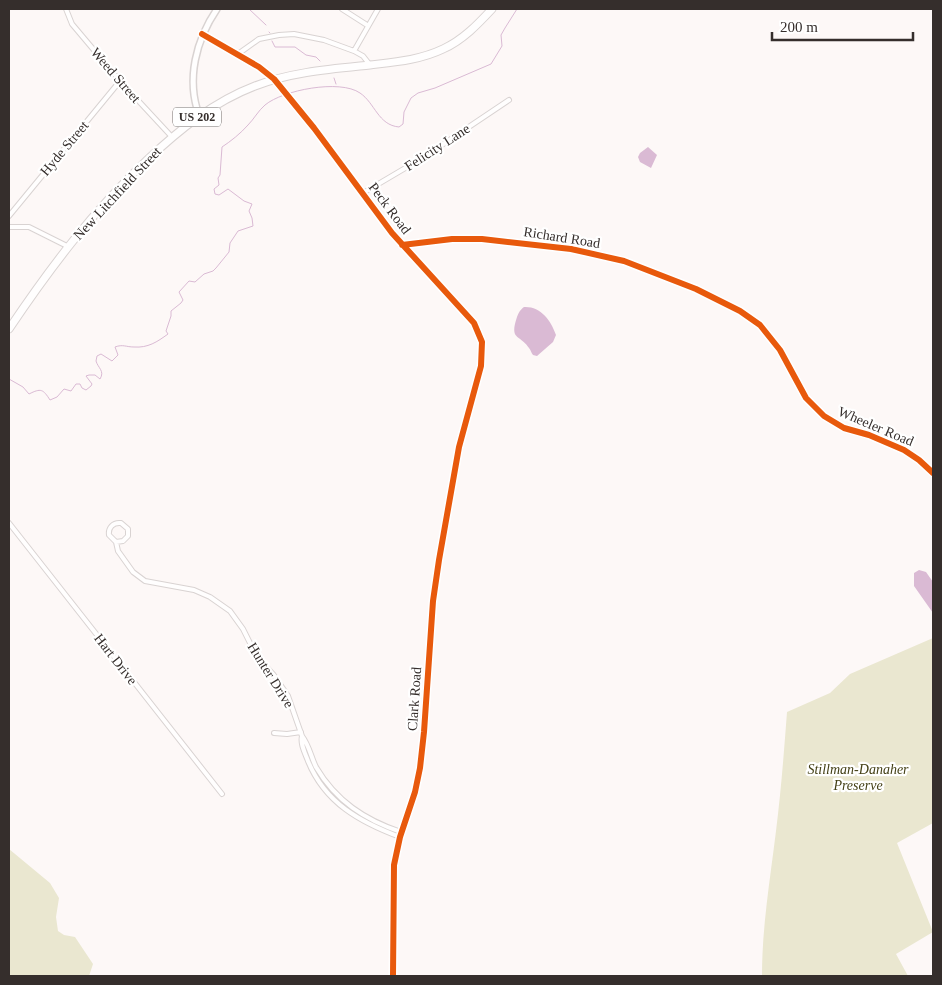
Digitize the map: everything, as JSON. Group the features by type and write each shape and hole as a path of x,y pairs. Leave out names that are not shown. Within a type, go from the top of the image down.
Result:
{"highway":[{"name":"New Litchfield Street","path":"9,329 67,246 124,182 172,137 199,115 231,96 274,80 306,73 423,57 444,49 459,40 492,9"}],"street":[{"name":"Weed Street","path":"66,9 72,24 120,81 172,137"},
{"path":"199,115 195,105 193,72 202,34 217,9"},
{"path":"342,9 367,25"},
{"path":"354,51 367,25 378,9"},
{"name":"Peck Road","path":"202,34 259,67 274,80 314,128 402,245 474,323 482,342 481,366 465,423"},
{"path":"238,54 259,40 279,35 294,34 324,40 354,51 363,56 370,65"},
{"name":"Hyde Street","path":"9,216 120,81"},
{"name":"Felicity Lane","path":"363,193 424,157 509,100"},
{"path":"9,227 29,227 67,246"},
{"name":"Richard Road","path":"402,245 452,239 482,240 571,249 624,261 696,289 740,311 760,325 780,350"},
{"name":"Wheeler Road","path":"780,350 803,394 818,411 844,428 869,435 904,450 933,473"},
{"name":"Clark Road","path":"393,976 393,876 400,837 415,792 421,762 436,579 465,423"},
{"name":"Hunter Drive","path":"116,542 123,541 128,536 128,529 120,523 112,525 109,531 110,538 116,542 118,551 133,572 145,581 194,590 210,596 230,611 243,628 257,657 273,674 288,696 301,734 323,779 353,812 370,825 400,837"},
{"name":"Hart Drive","path":"9,524 222,794"},
{"path":"274,734 301,734"},
{"name":"Hunter Drive","path":"353,812 402,832"}],"green space":[{"name":"Stillman-Danaher Preserve","path":"933,638 933,823 897,843 933,932 896,954 908,976 762,976 765,922 787,712 830,693 850,674"},
{"path":"9,849 50,883 59,898 56,917 58,931 64,935 75,937 93,964 89,976 9,976"}],"shaded area":[{"path":"648,147 657,155 651,168 640,162 638,157"},
{"path":"524,307 540,311 548,319 556,335 553,342 537,356 533,355 526,344 515,334 517,317"},
{"path":"919,570 926,572 933,582 933,613 914,586 914,573"}],"waterway":[{"path":"249,9 266,25"},
{"path":"9,379 23,387 29,394 41,391 50,400 57,397 64,389 71,391 76,384 80,384 86,390 92,384 86,376 95,375 100,379 101,376 96,361 97,356 101,354 112,361 118,355 115,347 144,347 168,334 166,331 171,311 183,300 179,292 189,281 195,282 204,274 213,271 229,252 230,243 238,231 253,226 249,211 252,204 244,201 228,189 219,195 215,194 214,189 219,185 218,178 220,175 222,147 242,131 265,105 298,91 312,88 339,87 360,93 381,118 399,127 403,124 404,112 411,98 418,93 435,88 491,64 502,46 501,35 517,9"},
{"path":"272,41 275,47 295,47 306,55 316,57 320,61"},
{"path":"334,78 336,84"}],"cycle path":[{"path":"202,34 259,67 274,79 314,128 392,233 474,323 482,342 481,366 459,447 433,601 420,768 394,865 393,976"},
{"path":"402,245 452,239 482,239 571,249 624,261 696,289 740,311 760,325 780,350 806,398 824,416 844,428 869,435 904,450 933,473"}]}
